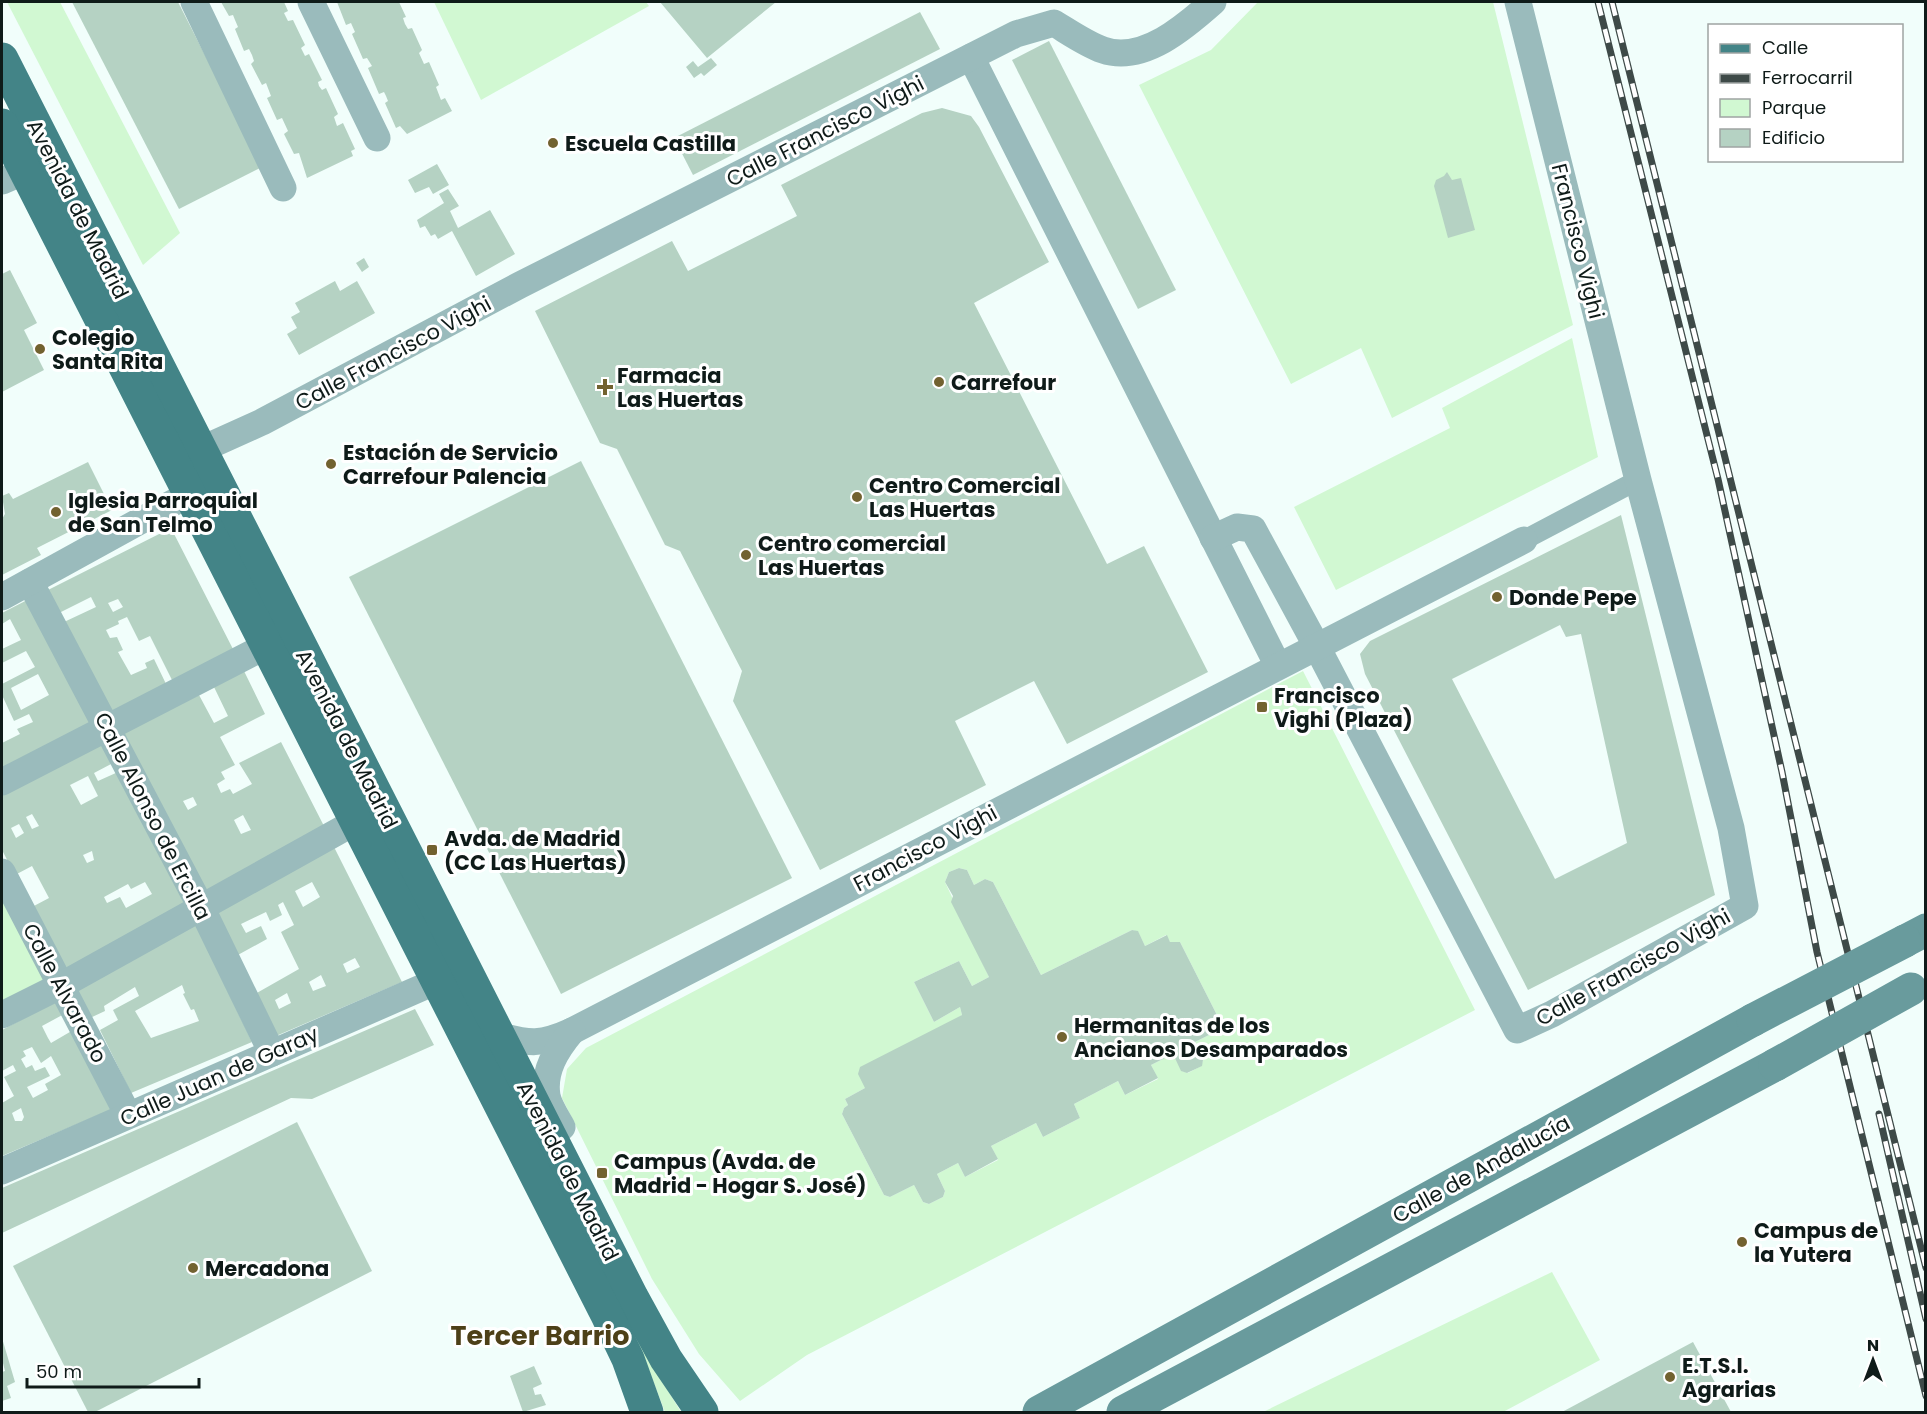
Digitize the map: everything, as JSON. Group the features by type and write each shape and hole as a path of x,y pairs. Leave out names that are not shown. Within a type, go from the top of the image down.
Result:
{"main road":[{"name":"Avenida de Madrid","path":"2,59 497,1035 666,1359 702,1413"},
{"name":"Avenida de Madrid","path":"2,125 13,176 189,494 628,1359 647,1413"},
{"name":"Calle de Andalucía","path":"1039,1413 1753,1020 1915,936"},
{"path":"1123,1413 1774,1065 1918,985"}],"street":[{"path":"194,2 283,188"},
{"path":"311,2 377,138"},
{"name":"Calle Francisco Vighi","path":"200,450 262,422 530,280 1016,34 1054,23 1102,50 1124,55 1140,51 1190,22 1213,2"},
{"name":"Francisco Vighi","path":"1518,2 1638,480"},
{"path":"971,57 1278,666 1638,480"},
{"name":"Calle Francisco Vighi","path":"1213,538 1237,527 1253,529 1517,1030 1552,1014 1745,906 1731,828 1638,480"},
{"path":"2,597 189,494"},
{"name":"Calle Alonso de Ercilla","path":"30,582 202,909 272,1053"},
{"path":"2,782 266,646"},
{"name":"Francisco Vighi","path":"497,1035 526,1043 548,1042 572,1031 1278,666"},
{"path":"2,1015 202,909 356,822"},
{"name":"Calle Alvarado","path":"2,872 128,1115"},
{"name":"Calle Juan de Garay","path":"2,1171 437,981"},
{"name":"Francisco Vighi","path":"572,1031 555,1051 549,1069 547,1097 567,1138 597,1227"}],"green space":[{"path":"7,2 60,2 180,233 143,265"},
{"path":"434,2 646,2 649,6 481,100"},
{"path":"1258,2 1493,2 1573,325 1392,418 1361,348 1291,384 1139,85 1211,50"},
{"path":"1572,338 1598,457 1336,590 1294,507 1450,428 1442,408"},
{"path":"1303,671 1475,1010 807,1355 740,1401 699,1354 652,1279 562,1098 567,1069 586,1048","holes":["959,868 967,870 974,885 985,879 993,882 1041,975 1132,930 1138,932 1145,946 1166,935 1170,942 1180,942 1221,1023 1219,1030 1195,1042 1203,1060 1201,1066 1188,1073 1182,1071 1173,1054 1151,1065 1158,1079 1125,1095 1118,1081 1074,1104 1080,1118 1043,1137 1036,1123 991,1146 998,1160 965,1177 958,1163 937,1174 945,1191 943,1197 929,1204 923,1202 914,1185 890,1197 884,1195 842,1114 848,1105 845,1099 865,1088 962,1015 960,1007 934,1022 914,982 959,961 972,986 989,977 945,882 949,872"]},
{"path":"2,871 62,985 2,1015"},
{"path":"1552,1272 1600,1360 1503,1412 1263,1412"},
{"path":"627,1313 653,1366 681,1412 665,1412"}],"building":[{"path":"72,2 178,2 262,167 179,209"},
{"path":"221,2 284,2 288,11 284,13 288,21 293,20 305,45 301,48 305,56 309,54 322,80 318,82 319,86 322,90 326,88 338,114 334,117 337,126 343,123 355,149 351,151 353,156 307,178 299,153 294,154 284,134 288,131 282,118 277,120 267,98 271,96 266,83 262,85 251,64 254,61 249,49 244,51 235,29 238,27 233,15 229,16"},
{"path":"337,2 399,2 406,17 403,18 405,24 408,29 412,28 422,50 419,53 424,64 429,62 439,85 436,87 441,100 445,98 452,111 407,134 400,126 396,128 385,103 388,101 386,96 384,92 379,94 368,68 372,66 367,58 363,59 352,34 355,32 351,23 346,25"},
{"path":"660,2 720,3 776,2 707,58"},
{"path":"920,12 940,49 693,175 674,138"},
{"path":"1049,41 1176,290 1138,309 1012,60"},
{"path":"711,58 717,65 704,76 701,73 694,78 686,67 693,61 698,67"},
{"name":"Centro Comercial Las Huertas","path":"942,108 971,116 979,127 1049,262 974,303 1107,564 1144,546 1208,672 1067,744 1034,681 955,721 986,785 820,870 733,701 742,671 680,551 665,545 617,449 600,443 535,311 672,241 688,271 797,216 781,185 922,113"},
{"path":"437,164 449,185 433,194 429,187 415,193 408,180"},
{"path":"1447,172 1452,180 1461,178 1475,230 1448,238 1434,186 1436,180"},
{"path":"448,189 459,206 450,211 458,228 490,210 515,254 476,276 452,231 438,239 435,234 431,236 425,226 420,228 417,220 444,203 439,194"},
{"path":"364,258 369,267 362,272 356,263"},
{"path":"10,270 37,323 24,330 44,370 2,392 2,274"},
{"path":"335,281 340,291 357,281 375,313 299,355 287,334 297,328 291,317 300,312 295,303"},
{"path":"581,461 792,878 561,994 349,577"},
{"name":"Iglesia Parroquial de San Telmo","path":"88,462 112,510 37,548 41,555 2,575 2,519 5,514 2,496 9,493 13,499"},
{"path":"1621,515 1715,895 1528,990 1365,674 1360,654 1370,641","holes":["1560,625 1566,637 1581,634 1627,843 1555,879 1452,679"]},
{"path":"171,528 234,651 173,682 150,636 139,641 127,617 118,621 119,624 106,630 110,638 117,637 123,650 118,652 131,675 147,668 145,663 154,659 167,686 111,715 64,622 96,607 91,597 59,613 48,590","holes":["118,599 123,607 113,612 108,603"]},
{"path":"31,598 92,724 2,770 2,743 20,734 17,729 33,722 29,714 14,721 2,695 2,684 35,667 26,651 2,663 2,649 21,640 10,619 2,624 2,613","holes":["38,674 49,695 21,710 11,688"]},
{"path":"244,671 265,714 220,737 235,765 221,772 225,779 217,784 221,793 230,789 233,794 252,784 239,763 281,742 325,828 205,895 121,734 199,695 214,723 228,716 214,687","holes":["193,797 197,805 188,810 183,801","243,815 251,830 241,834 234,820"]},
{"path":"103,743 113,763 94,773 98,781 118,772 186,905 66,973 32,907 49,898 32,866 15,875 2,850 2,793","holes":["88,776 98,796 81,805 70,785","32,814 39,826 32,829 26,817","19,824 24,833 16,838 11,828","92,851 94,860 87,863 83,855","145,882 152,894 126,908 120,897 107,903 104,897 128,884 131,889"]},
{"path":"334,847 402,982 276,1036 255,994 299,969 281,932 294,925 283,902 278,905 282,915 270,921 266,912 241,924 246,933 261,926 267,939 236,956 214,913","holes":["312,882 320,897 303,907 295,891","355,958 360,967 347,973 343,964","321,975 326,986 313,991 309,982","287,993 291,1003 279,1009 275,1000"]},
{"name":"Hermanitas de los Ancianos Desamparados","path":"959,868 967,870 974,885 985,879 993,882 1041,975 1132,930 1138,931 1145,946 1167,935 1170,942 1180,942 1221,1023 1219,1030 1195,1042 1203,1060 1202,1066 1187,1073 1181,1071 1173,1054 1151,1065 1158,1078 1125,1095 1118,1081 1074,1104 1080,1118 1043,1137 1036,1123 991,1146 998,1159 965,1177 958,1163 937,1174 945,1191 943,1197 929,1204 923,1202 914,1185 890,1197 884,1195 842,1114 848,1105 845,1099 865,1088 858,1074 860,1067 962,1015 960,1007 934,1022 914,982 959,961 972,986 989,977 951,902 953,896 945,882 949,872"},
{"path":"195,923 252,1042 131,1093 100,1030 118,1020 113,1010 139,996 135,987 104,1006 105,1011 90,1018 76,990","holes":["182,985 185,993 183,994 191,1010 194,1009 199,1021 151,1038 135,1011"]},
{"path":"58,1000 66,1013 42,1026 48,1038 51,1043 75,1029 115,1108 2,1156 2,1103 14,1096 4,1077 16,1071 13,1065 2,1071 2,1030","holes":["32,1047 41,1063 51,1056 61,1075 45,1084 48,1090 33,1098 27,1087 50,1076 45,1067 35,1071 32,1065 26,1068 21,1059 26,1056 23,1051","21,1108 24,1117 22,1121 15,1121 12,1113"]},
{"path":"415,1009 434,1045 312,1099 291,1098 2,1233 2,1188"},
{"name":"Mercadona","path":"297,1122 372,1271 95,1412 88,1412 13,1266"},
{"path":"2,1338 15,1382 7,1386 11,1398 2,1401 2,1372 5,1371 2,1359"},
{"name":"E.T.S.I. Agrarias","path":"1693,1342 1731,1412 1562,1412"},
{"path":"534,1366 542,1384 533,1388 535,1395 541,1394 546,1405 523,1412 510,1376"}],"railway":[{"path":"1598,2 1718,479 1782,772 1817,952 1926,1396"},
{"path":"1612,2 1926,1268"},
{"path":"1879,1114 1926,1319"}],"place":[{"name":"Escuela Castilla","path":"553,143"},
{"name":"Colegio Santa Rita","path":"40,349"},
{"name":"Carrefour","path":"939,382"},
{"name":"Farmacia Las Huertas","path":"605,387"},
{"name":"Estación de Servicio Carrefour Palencia","path":"331,464"},
{"name":"Centro Comercial Las Huertas","path":"857,497"},
{"name":"Iglesia Parroquial de San Telmo","path":"56,512"},
{"name":"Centro comercial Las Huertas","path":"746,555"},
{"name":"Donde Pepe","path":"1497,597"},
{"name":"Francisco Vighi (Plaza)","path":"1262,707"},
{"name":"Avda. de Madrid (CC Las Huertas)","path":"432,850"},
{"name":"Hermanitas de los Ancianos Desamparados","path":"1062,1037"},
{"name":"Campus (Avda. de Madrid - Hogar S. José)","path":"602,1173"},
{"name":"Campus de la Yutera","path":"1742,1242"},
{"name":"Mercadona","path":"193,1268"},
{"name":"E.T.S.I. Agrarias","path":"1670,1377"}],"district":[{"name":"Tercer Barrio","path":"540,1335"}]}
